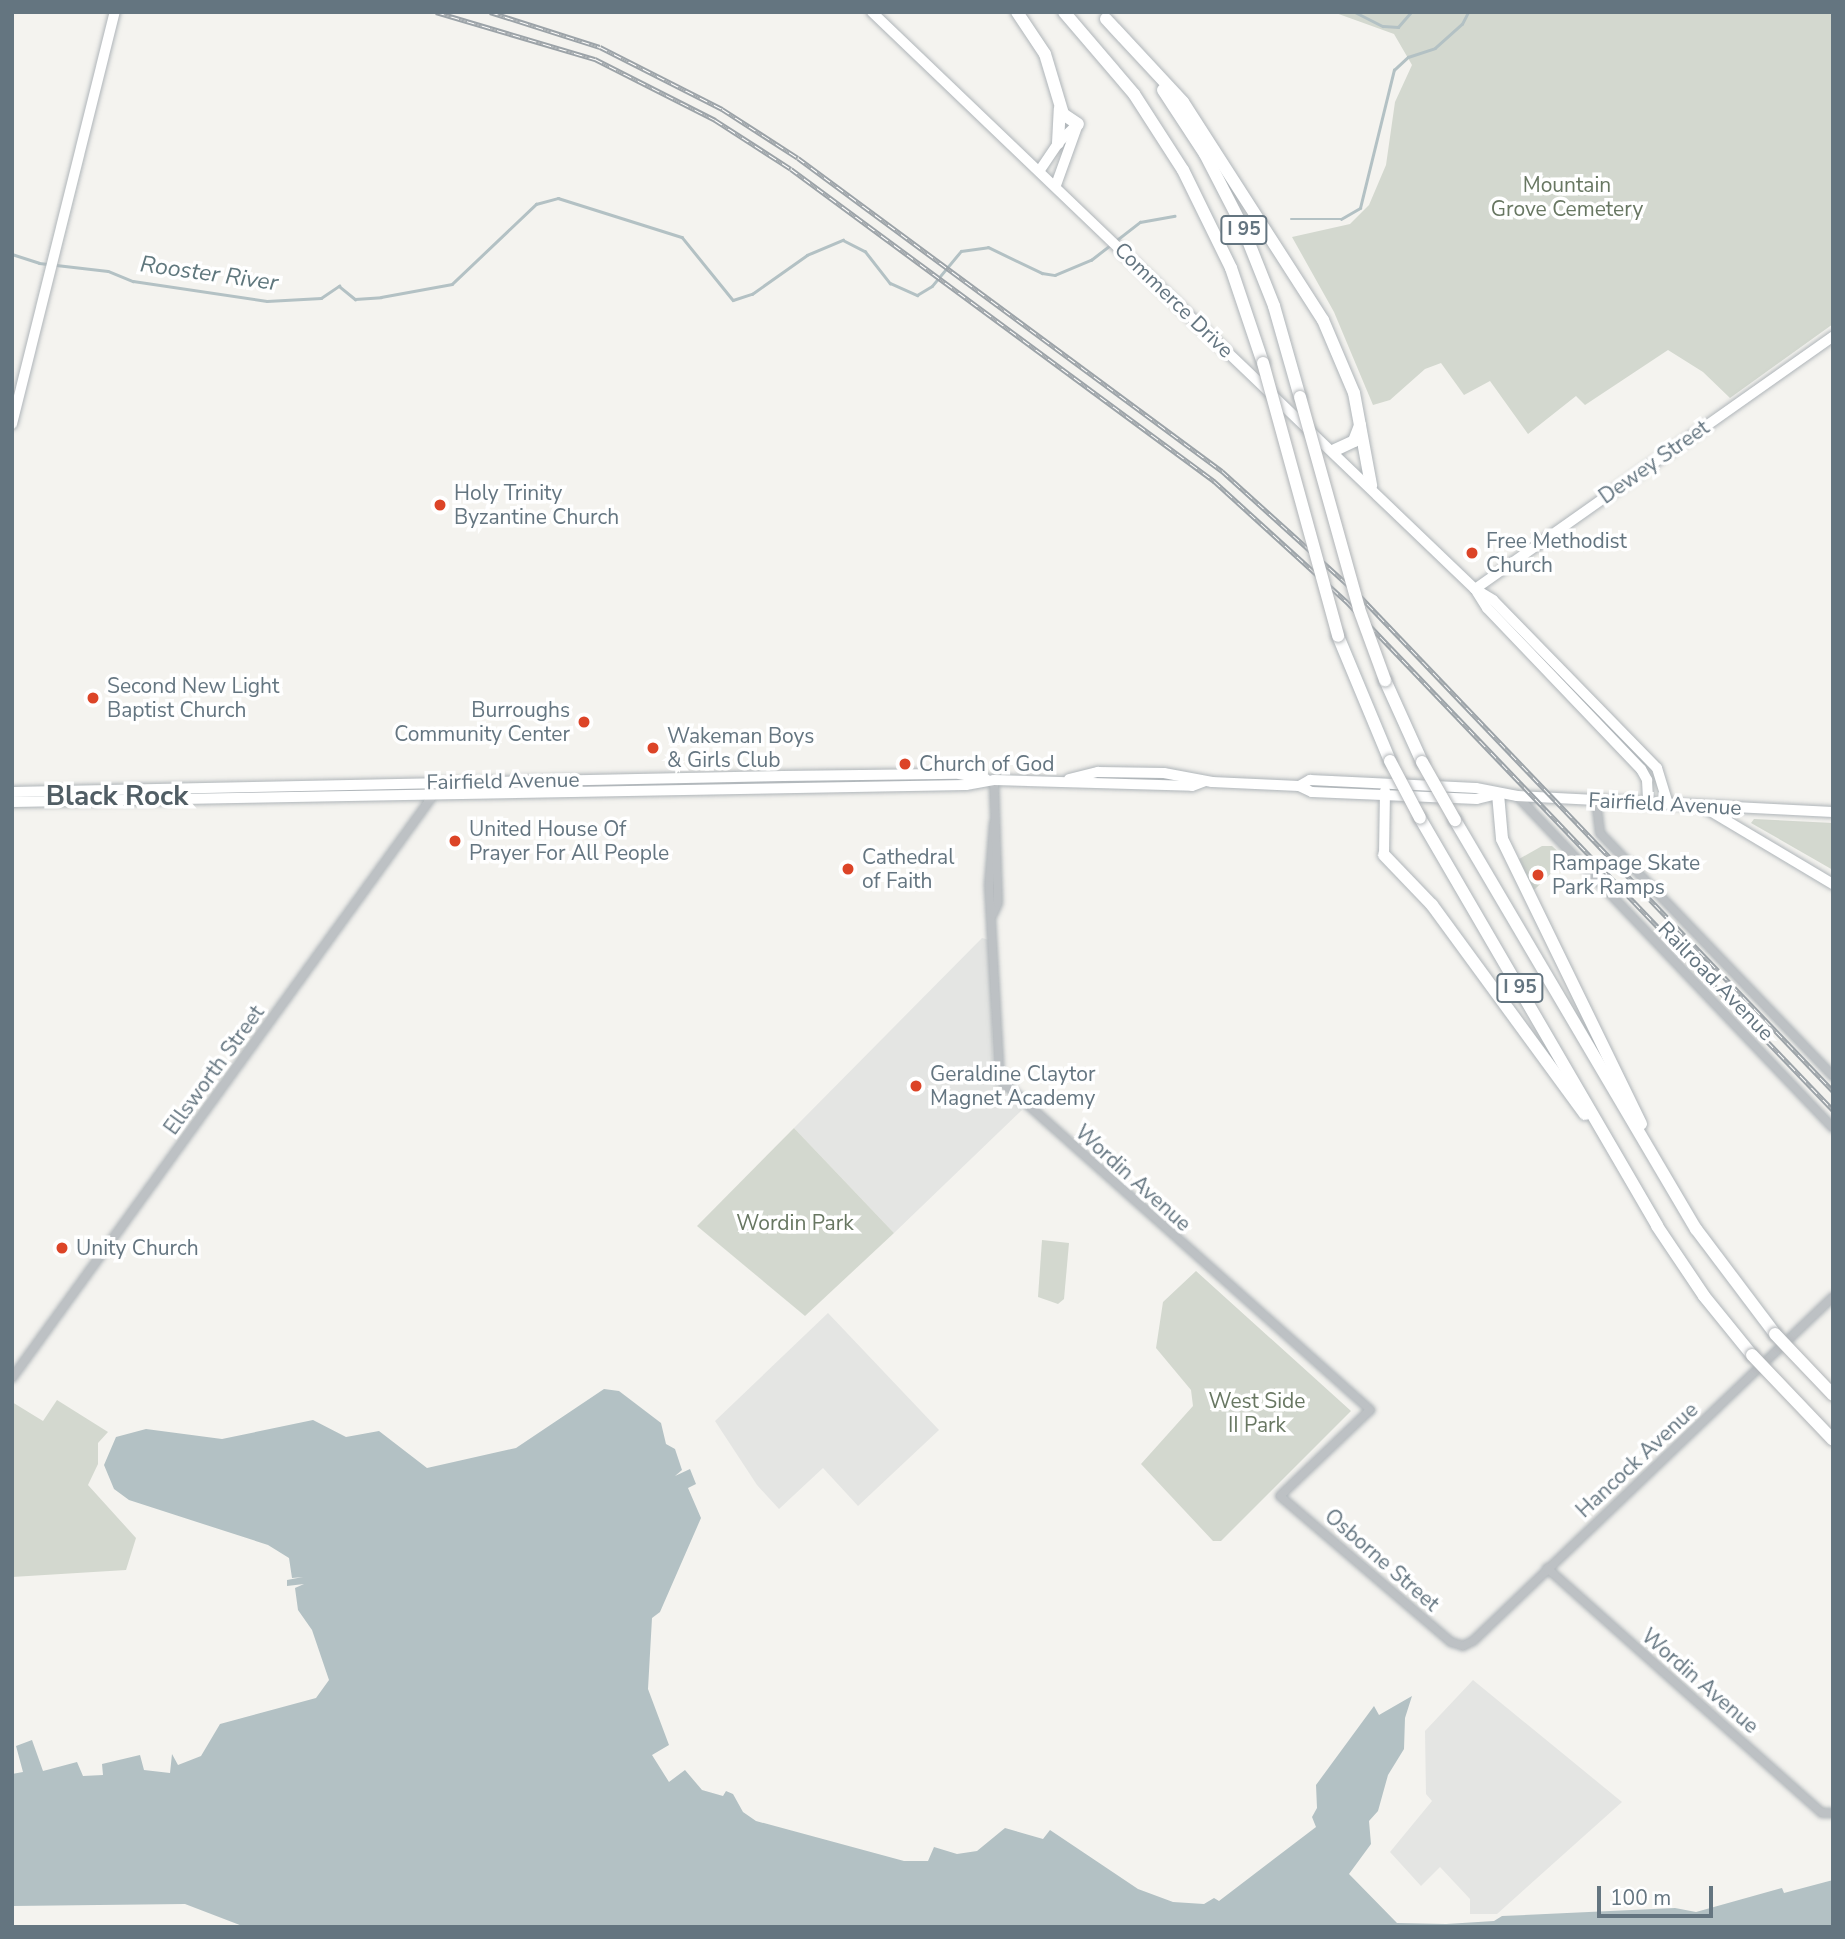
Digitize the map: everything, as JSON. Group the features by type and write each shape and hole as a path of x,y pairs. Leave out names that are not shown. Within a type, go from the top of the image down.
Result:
{"highway":[{"path":"1017,12 1045,54 1066,118 1078,124"},
{"name":"I 95","path":"1064,12 1134,94 1209,219 1241,294 1264,363 1339,636 1390,761 1420,818 1618,1160 1688,1272 1752,1355 1833,1440"},
{"name":"I 95","path":"1103,16 1158,77 1205,154 1243,228 1274,306 1359,609 1385,680 1422,762 1643,1136"},
{"path":"1158,77 1194,118 1324,320 1346,366 1360,418 1371,485"},
{"path":"1058,143 1059,101"},
{"path":"1335,450 1354,441 1360,418"},
{"path":"1497,794 1502,839 1654,1160 1712,1253 1774,1334 1833,1395"},
{"path":"1384,855 1426,898 1618,1160"}],"main road":[{"path":"12,424 115,12"},
{"name":"Commerce Drive","path":"872,12 1335,450 1475,589 1487,608 1602,720 1657,768 1668,803"},
{"path":"1040,170 1058,143 1078,124"},
{"path":"1056,185 1078,124"},
{"name":"Dewey Street","path":"1475,589 1833,336"},
{"name":"Commerce Drive","path":"1602,720 1646,775 1647,802"},
{"name":"Fairfield Avenue","path":"12,792 442,782 476,787 512,787 959,774 994,780 1063,780 1096,786 1192,786 1205,781 1299,786 1310,780 1385,789 1476,788 1517,796 1833,812"},
{"name":"Fairfield Avenue","path":"12,802 436,793 476,787"},
{"path":"1384,855 1385,789"},
{"path":"1703,807 1833,884"},
{"path":"1737,827 1737,816 1743,808"}],"street":[{"name":"Wordin Avenue","path":"994,780 989,885 993,914 996,1069 1000,1080 1370,1410 1280,1496"},
{"name":"Ellsworth Street","path":"12,1378 442,782"},
{"name":"Railroad Avenue","path":"1517,796 1833,1128"},
{"name":"Railroad Avenue","path":"1596,800 1600,833 1833,1076"},
{"name":"Hancock Avenue","path":"1463,1646 1833,1297"},
{"name":"Osborne Street","path":"1280,1496 1451,1642 1463,1646"},
{"name":"Wordin Avenue","path":"1547,1567 1822,1813 1833,1813"}],"shaded area":[{"name":"Geraldine Claytor Magnet Academy","path":"982,938 989,940 990,949 993,1075 998,1089 1022,1110 894,1233 794,1128"},
{"path":"828,1313 939,1430 858,1506 823,1468 779,1509 757,1485 715,1421"},
{"path":"604,1389 619,1391 661,1423 666,1444 675,1449 682,1470 675,1476 690,1469 696,1484 688,1488 701,1518 660,1612 652,1618 648,1689 669,1745 652,1755 669,1782 685,1770 702,1790 723,1796 726,1791 733,1794 743,1812 756,1821 904,1861 928,1861 934,1847 957,1854 977,1851 1005,1828 1043,1839 1050,1830 1138,1889 1173,1902 1204,1904 1214,1898 1219,1901 1316,1827 1312,1817 1317,1808 1316,1785 1374,1706 1379,1715 1412,1696 1405,1718 1404,1749 1388,1775 1378,1811 1369,1821 1371,1844 1349,1874 1397,1923 1446,1924 1494,1921 1502,1916 1675,1908 1696,1912 1782,1888 1784,1893 1833,1880 1833,1927 245,1927 185,1904 12,1906 12,1774 23,1772 16,1746 32,1740 43,1771 77,1762 83,1776 103,1775 102,1764 140,1755 144,1770 170,1773 172,1754 178,1765 201,1756 220,1724 316,1698 329,1680 312,1630 298,1610 295,1588 304,1584 287,1586 287,1580 303,1577 292,1578 289,1558 268,1545 129,1500 114,1489 104,1465 116,1437 146,1429 222,1439 313,1420 346,1437 379,1431 427,1468 516,1448"},
{"path":"1473,1680 1622,1802 1497,1914 1470,1914 1470,1899 1440,1867 1421,1886 1390,1852 1432,1801 1426,1794 1425,1731"}],"green space":[{"name":"Mountain Grove Cemetery","path":"1333,12 1833,12 1833,324 1730,398 1703,372 1668,350 1585,405 1576,396 1528,434 1490,381 1464,395 1441,363 1425,369 1390,400 1373,405 1334,312 1292,237 1350,224 1369,205 1386,165 1395,102 1412,65 1394,34"},
{"path":"1754,819 1833,823 1833,870 1751,823"},
{"name":"Rampage Skate Park Ramps","path":"1542,846 1552,846 1566,859 1534,890 1519,859"},
{"name":"Wordin Park","path":"794,1128 894,1233 805,1316 697,1226"},
{"path":"1042,1240 1069,1243 1064,1299 1058,1304 1038,1297"},
{"name":"West Side II Park","path":"1196,1271 1351,1411 1221,1541 1213,1541 1141,1464 1193,1406 1191,1390 1156,1348 1163,1302"},
{"path":"57,1400 108,1432 98,1443 98,1464 88,1485 136,1538 126,1570 12,1577 12,1402 43,1421"}],"waterway":[{"name":"Rooster River","path":"1355,12 1383,26 1398,27 1411,12"},
{"name":"Rooster River","path":"1291,219 1341,219 1360,208 1394,70 1408,57 1435,48 1462,24 1468,12"},
{"name":"Rooster River","path":"12,254 39,263 108,271 133,281 267,301 321,298 339,286 355,299 381,297 452,284 536,204 558,198 682,237 733,300 752,294 807,255 843,240 865,251 890,283 917,295 932,286 961,251 988,247 1042,273 1055,275 1091,260 1140,222 1174,216"}],"railway":[{"path":"436,12 595,59 715,120 791,169 1214,481 1347,602 1833,1110"},
{"path":"490,12 600,47 722,109 798,158 1222,471 1356,592 1833,1091"}],"place":[{"name":"Holy Trinity Byzantine Church","path":"440,505"},
{"name":"Free Methodist Church","path":"1472,553"},
{"name":"Second New Light Baptist Church","path":"93,698"},
{"name":"Burroughs Community Center","path":"584,722"},
{"name":"Wakeman Boys & Girls Club","path":"653,748"},
{"name":"Church of God","path":"905,764"},
{"name":"United House Of Prayer For All People","path":"455,841"},
{"name":"Cathedral of Faith","path":"848,869"},
{"name":"Rampage Skate Park Ramps","path":"1538,875"},
{"name":"Geraldine Claytor Magnet Academy","path":"916,1086"},
{"name":"Unity Church","path":"62,1248"}],"district":[{"name":"Black Rock","path":"117,796"}]}
